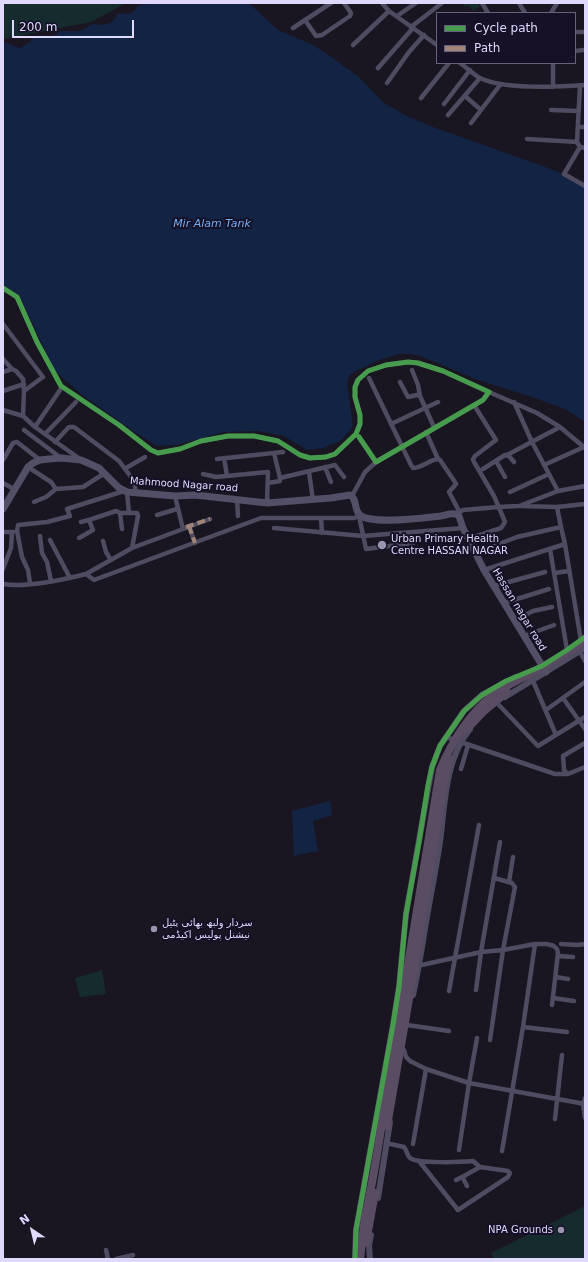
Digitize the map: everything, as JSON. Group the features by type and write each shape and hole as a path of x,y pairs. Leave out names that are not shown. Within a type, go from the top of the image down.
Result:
{"highway":[{"path":"360,1259 364,1224 440,770 457,735 469,719 493,695 515,681 583,644"},
{"path":"365,1259 366,1242 408,1007 446,769 458,741 483,712 503,695 583,644"}],"main road":[{"name":"Mahmood Nagar road","path":"3,509 28,467 40,460 61,458 81,460 99,468 126,491 175,496 195,495 267,503 313,500 346,495 352,496"},
{"path":"352,496 360,516 368,518 386,520 430,517 458,513"},
{"name":"Hassan nagar road","path":"458,513 475,554 546,672"}],"street":[{"path":"293,28 331,3"},
{"path":"305,20 316,36 322,35 350,16 351,13 344,3"},
{"path":"382,3 396,16 436,44"},
{"path":"396,16 416,3"},
{"path":"378,68 412,27 442,3"},
{"path":"482,3 487,12"},
{"path":"519,3 524,12"},
{"path":"552,12 556,3"},
{"path":"353,45 390,11"},
{"path":"387,83 409,52 424,36"},
{"path":"576,51 583,50"},
{"path":"421,98 448,64"},
{"path":"461,64 480,78 500,85 583,85 579,111 577,142"},
{"path":"553,64 553,86"},
{"path":"444,104 470,70"},
{"path":"448,115 480,78"},
{"path":"471,123 500,85"},
{"path":"465,96 481,110"},
{"path":"551,110 579,111"},
{"path":"579,127 585,127"},
{"path":"527,139 577,142 583,147 564,174 585,186"},
{"path":"3,288 17,297 37,342 61,386 119,425 151,450 158,452 180,449 202,441 228,436 254,436 278,441 300,455 310,458 326,457 335,454 356,434 360,424 360,414 355,397 355,387 358,380 368,371 386,365 408,362 418,363 443,371 538,413 560,427 585,448 544,465"},
{"path":"3,324 44,377 24,391"},
{"path":"3,358 23,379 23,416"},
{"path":"3,372 12,369"},
{"path":"412,370 418,385 420,396 434,427"},
{"path":"369,378 413,468 417,468 438,459"},
{"path":"400,382 408,397 417,395 420,396"},
{"path":"3,391 24,384"},
{"path":"35,427 60,390"},
{"path":"352,496 365,472 376,462 401,446 483,400 489,392"},
{"path":"45,434 76,402"},
{"path":"391,424 438,402"},
{"path":"514,402 532,442 558,491"},
{"path":"468,539 501,528 504,525 494,496 473,459 496,440 474,405"},
{"path":"3,410 23,416 35,427 81,460"},
{"path":"55,442 69,427 72,426 119,461 126,468 134,481 136,492"},
{"path":"483,469 560,427"},
{"path":"24,430 61,458"},
{"path":"426,432 438,459 456,484 449,492 458,513 498,506 557,507 585,504"},
{"path":"359,438 376,462"},
{"path":"3,460 13,443 17,442 40,460"},
{"path":"217,459 283,452"},
{"path":"274,453 280,478"},
{"path":"507,455 511,457 514,462"},
{"path":"126,468 145,457"},
{"path":"224,458 227,476"},
{"path":"496,461 505,477"},
{"path":"268,484 278,482 280,481 280,478 336,465 344,477"},
{"path":"28,467 51,482 56,489"},
{"path":"325,467 331,482"},
{"path":"203,474 227,476 266,472 268,474 267,503"},
{"path":"310,472 313,500"},
{"path":"34,502 46,497 56,489 83,487 105,473"},
{"path":"510,492 549,474"},
{"path":"3,483 14,489"},
{"path":"520,506 558,491 585,486"},
{"path":"3,569 11,548 14,532 19,524 47,522 70,516 67,509 126,491 129,513"},
{"path":"175,496 183,528"},
{"path":"237,499 238,516"},
{"path":"557,507 565,544 585,661"},
{"path":"158,515 178,509"},
{"path":"81,522 116,511 120,513 137,513 138,516 132,548"},
{"path":"120,513 122,529"},
{"path":"86,574 94,580 261,518 354,518 360,516 366,549 413,543"},
{"path":"321,518 322,533"},
{"path":"3,584 14,586 30,583 51,582 86,574 132,548 210,519"},
{"path":"79,538 93,530 89,520"},
{"path":"189,526 195,543"},
{"path":"475,554 517,537 561,527"},
{"path":"274,528 363,536 463,528"},
{"path":"3,532 14,532"},
{"path":"14,532 28,570 30,583"},
{"path":"40,536 42,554 47,562 51,582"},
{"path":"50,540 70,578"},
{"path":"103,541 106,552 111,560"},
{"path":"484,570 565,544"},
{"path":"550,549 567,650"},
{"path":"554,573 569,571"},
{"path":"494,586 545,572"},
{"path":"504,603 549,589"},
{"path":"515,620 534,611 552,607"},
{"path":"524,636 554,625"},
{"path":"355,1259 356,1230 399,987 406,914 429,778 440,746 464,711 482,695 506,681 542,666 567,650 583,644"},
{"path":"370,1259 370,1245 386,1145 440,842 447,784 453,761 460,743 474,724 497,703 509,694 533,681 583,644"},
{"path":"533,681 556,735"},
{"path":"546,710 585,682"},
{"path":"563,698 585,730"},
{"path":"497,703 538,746 585,717"},
{"path":"446,738 555,774 568,774 585,767"},
{"path":"568,774 564,770 563,756 585,743"},
{"path":"461,769 468,745"},
{"path":"449,991 479,824"},
{"path":"476,990 500,842"},
{"path":"509,882 514,857"},
{"path":"490,1040 502,950 515,887 512,883 494,878"},
{"path":"400,969 481,952 535,944 547,944 554,946 557,949 558,956 552,1005"},
{"path":"502,1152 535,944"},
{"path":"561,944 585,944"},
{"path":"558,956 573,957"},
{"path":"556,977 568,979"},
{"path":"553,998 574,1001"},
{"path":"407,1025 450,1031"},
{"path":"523,1027 567,1032"},
{"path":"459,1150 477,1038"},
{"path":"388,1047 404,1050"},
{"path":"404,1050 406,1058 410,1061 426,1069 469,1083 584,1104"},
{"path":"555,1119 562,1055"},
{"path":"413,1144 426,1069"},
{"path":"585,1098 585,1118"},
{"path":"377,1110 392,1113"},
{"path":"371,1143 404,1147 410,1158 420,1161 464,1163 473,1161 480,1167 508,1171 510,1173 508,1177 461,1210 458,1210 420,1161"},
{"path":"456,1180 480,1167"},
{"path":"464,1176 463,1178 467,1186"},
{"path":"106,1250 108,1259"},
{"path":"116,1259 133,1255"}],"green space":[{"path":"3,3 126,3 91,22 3,39"},
{"path":"463,3 478,3 480,6 473,11 468,5 465,7"},
{"path":"102,970 106,994 80,997 75,978"},
{"name":"NPA Grounds","path":"585,1206 585,1259 494,1259 491,1253"}],"water":[{"name":"Mir Alam Tank","path":"148,3 249,3 278,30 311,44 323,51 358,76 384,103 407,116 433,127 551,169 578,181 585,186 585,422 567,410 478,380 423,357 411,354 399,354 379,360 350,375 347,383 353,426 342,440 324,448 307,450 284,436 258,431 224,432 177,445 157,446 81,394 55,371 19,295 3,285 3,45 6,42 20,48 30,42 33,37 50,38 61,31 80,31 93,24 103,25 110,23 115,19 118,13 132,13 138,6"},
{"path":"330,801 332,815 313,821 318,851 294,856 292,811"}],"marked path":[{"path":"186,527 210,519"},
{"path":"189,526 195,543"}],"cycle path":[{"path":"3,288 17,297 37,342 61,386 119,425 151,450 158,453 180,449 201,441 228,436 254,436 278,441 300,455 310,458 326,457 335,454 356,434 360,424 360,415 355,397 355,387 358,380 368,371 386,365 408,362 418,363 443,371 489,392 483,400 376,462 359,437"},
{"path":"355,1259 356,1230 393,1025 399,987 406,914 432,767 440,746 464,711 482,695 506,681 542,666 585,637"}],"place":[{"name":"Urban Primary Health Centre HASSAN NAGAR","path":"382,545"},
{"name":"سردار ولبھ بھائی پٹیل نیشنل پولیس اکیڈمی","path":"154,929"},
{"name":"NPA Grounds","path":"561,1230"}]}
